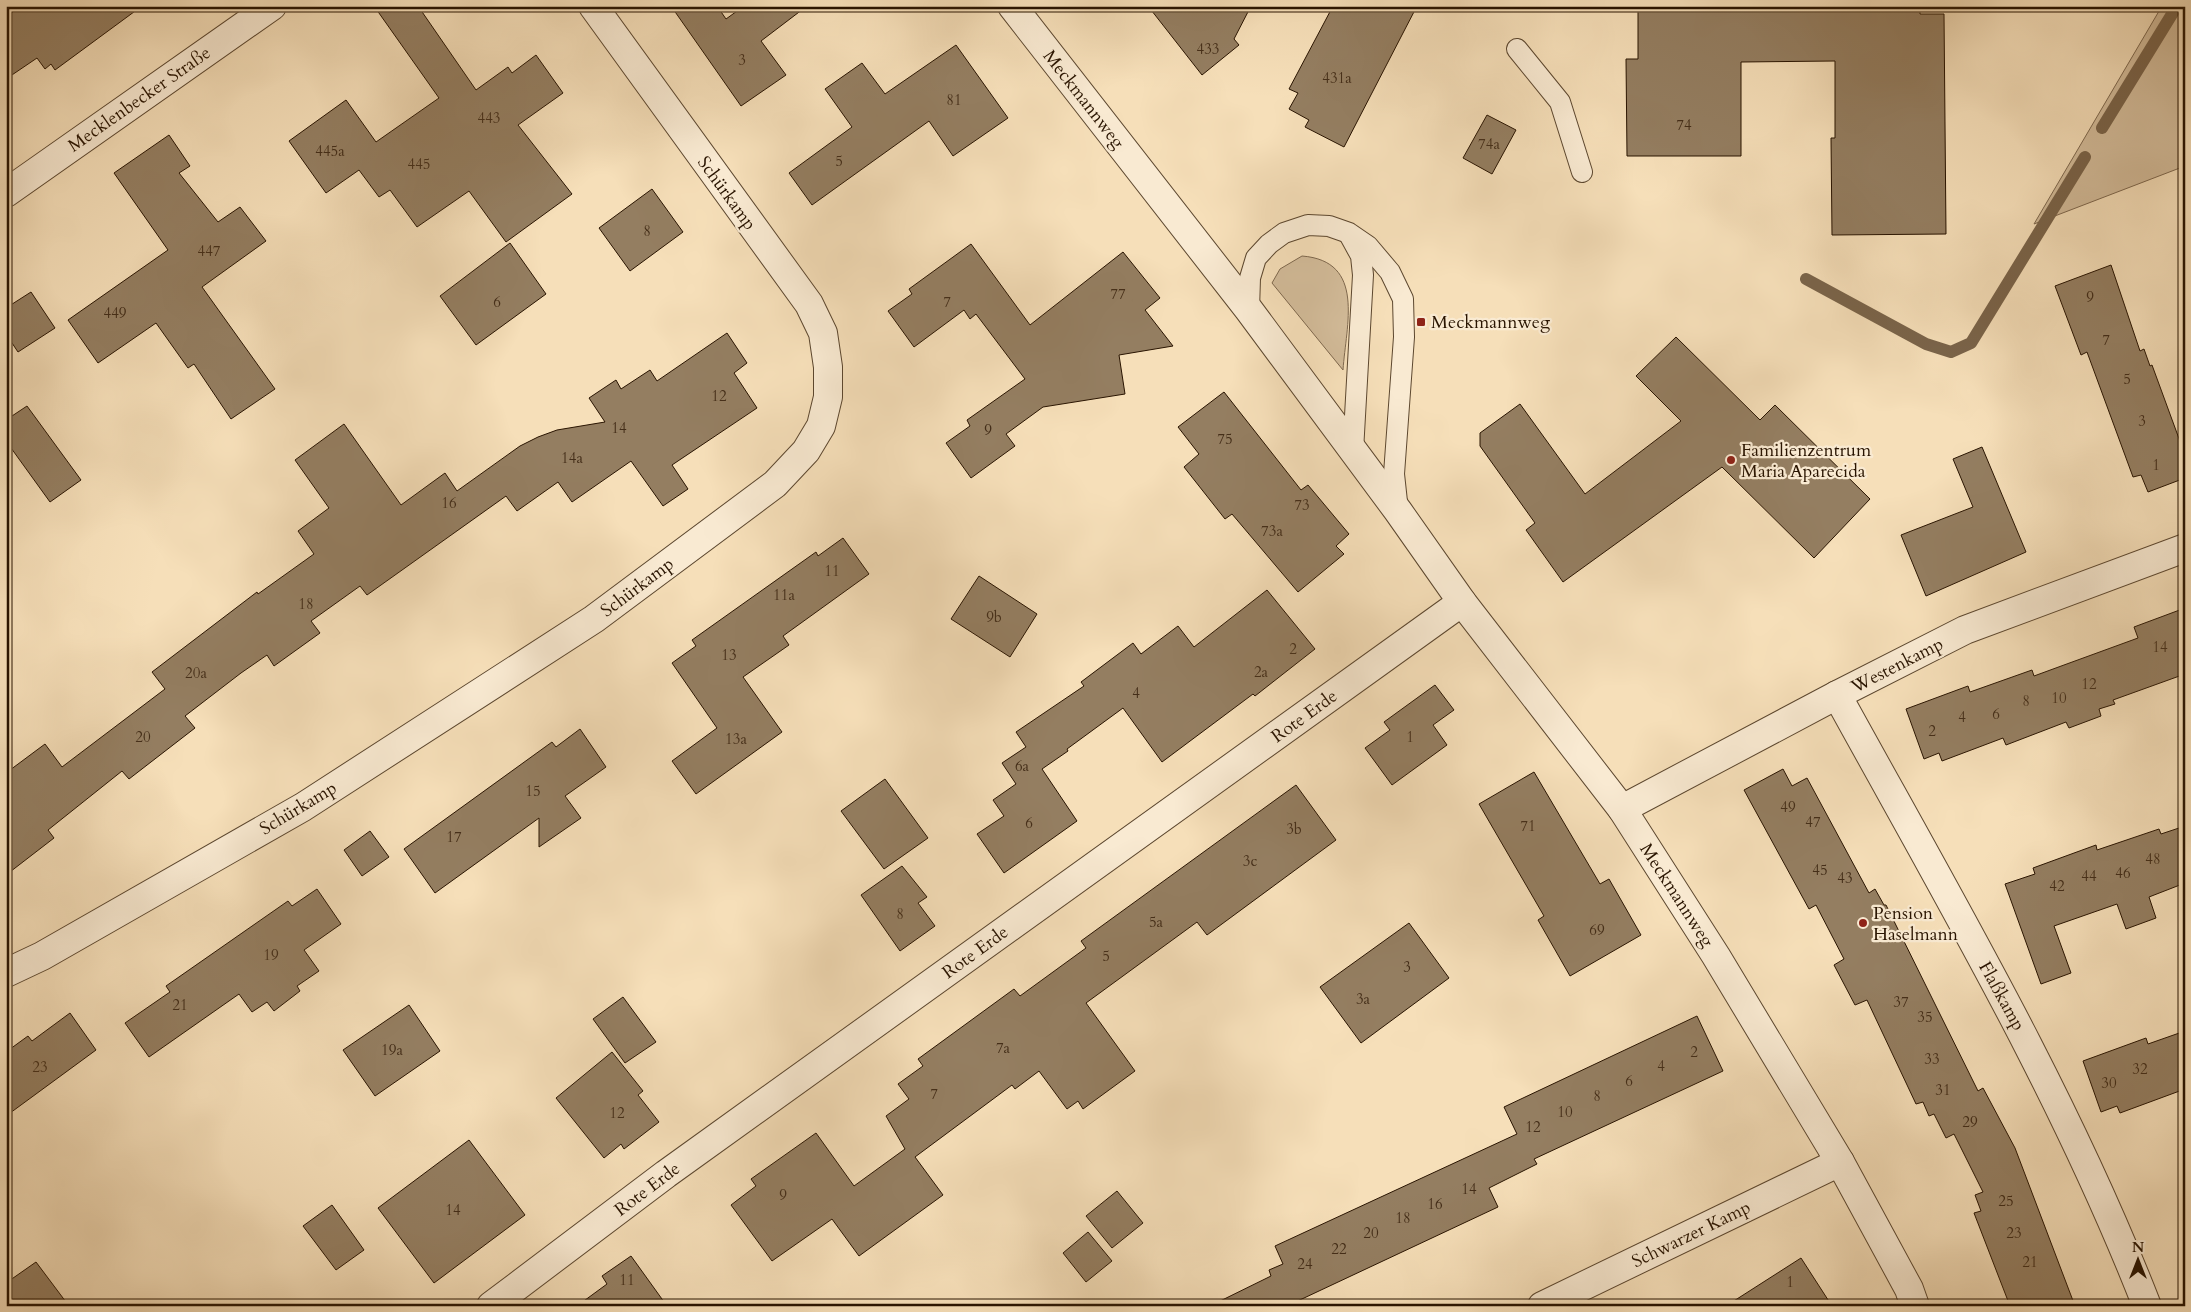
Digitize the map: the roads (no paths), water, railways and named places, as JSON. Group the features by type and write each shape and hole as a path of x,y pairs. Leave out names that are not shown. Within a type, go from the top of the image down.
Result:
{"street":[{"name":"Mecklenbecker Straße","path":"6,193 272,6"},
{"name":"Schürkamp","path":"6,973 42,956 302,808 594,619 775,484 806,451 821,426 828,397 828,367 823,333 808,304 593,6"},
{"name":"Meckmannweg","path":"1012,6 1249,310 1398,511 1462,602 1622,810 1716,956 1840,1162 1909,1289 1915,1306"},
{"name":"Westenkamp","path":"1622,810 1837,695 1966,630 2185,548"},
{"name":"Rote Erde","path":"491,1306 666,1174 1462,602"},
{"name":"Flaßkamp","path":"1837,695 2028,1044 2117,1228 2147,1306"},
{"name":"Schwarzer Kamp","path":"1542,1306 1840,1162"}],"lane":[{"path":"1517,49 1560,102 1582,172"},
{"name":"Meckmannweg","path":"1249,310 1250,278 1256,258 1269,244 1284,234 1308,225 1329,226 1348,234 1368,246 1390,272 1403,299 1404,337 1394,474 1398,511"},
{"path":"1348,234 1360,256 1363,275 1354,451"}],"waterway":[{"path":"2102,128 2177,6"},
{"path":"1806,279 1926,344 1951,352 1971,343 2085,157"}],"place":[{"name":"Meckmannweg","path":"1421,322"},
{"name":"Familienzentrum Maria Aparecida","path":"1731,460"},
{"name":"Pension Haselmann","path":"1863,923"}]}
